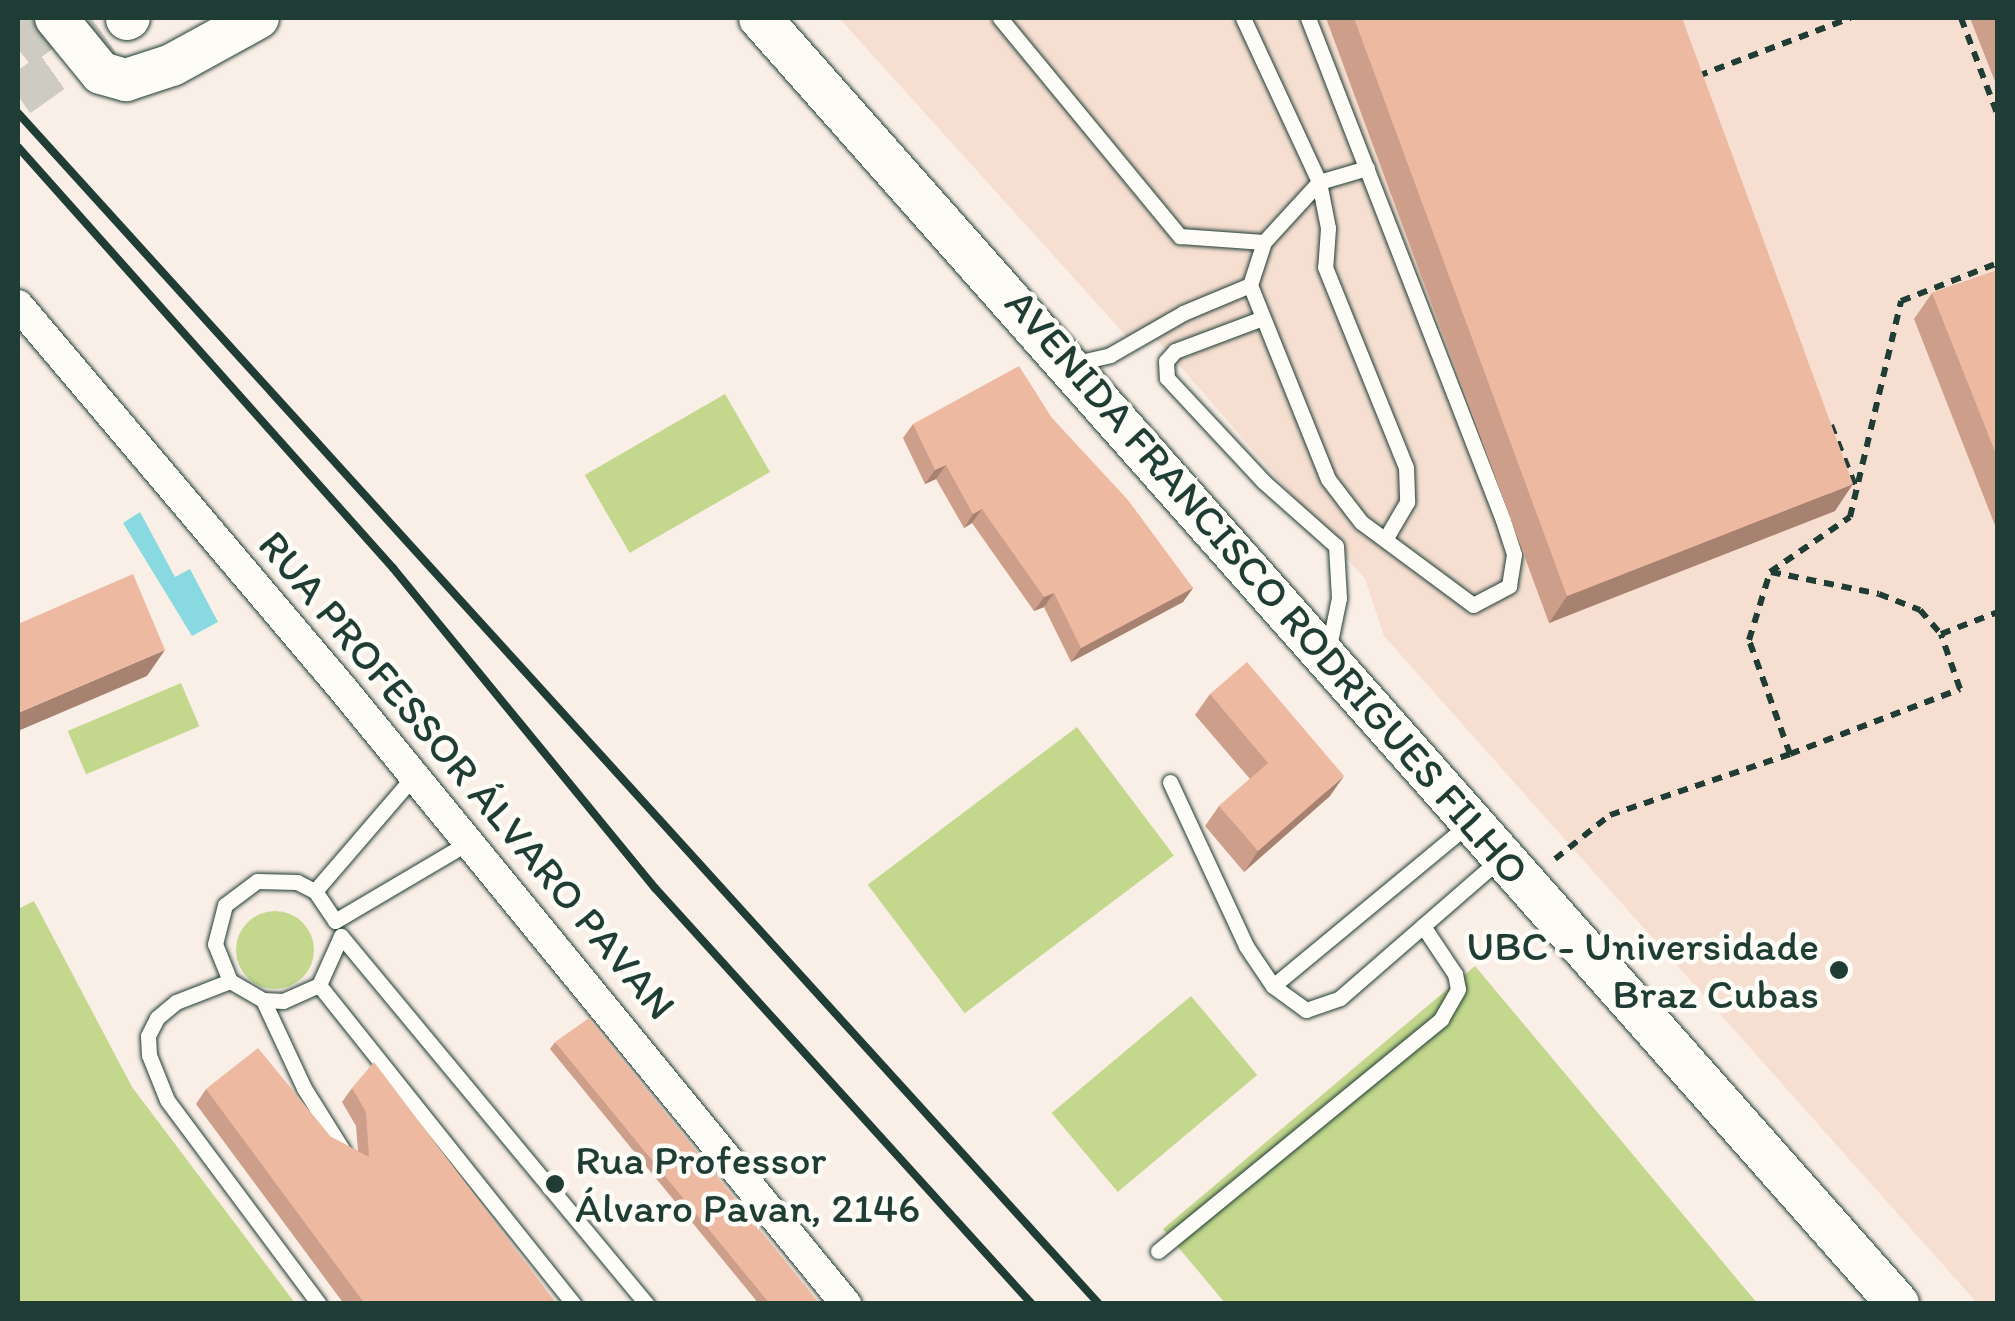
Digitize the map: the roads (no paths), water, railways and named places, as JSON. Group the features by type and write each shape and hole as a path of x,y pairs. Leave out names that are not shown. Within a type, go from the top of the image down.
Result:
{"main road":[{"path":"56,18 101,73 126,80 172,65 258,18"},
{"name":"AVENIDA FRANCISCO RODRIGUES FILHO","path":"760,18 834,96 1898,1304"},
{"name":"AVENIDA FRANCISCO RODRIGUES FILHO","path":"789,18 834,96"}],"street":[{"name":"RUA PROFESSOR ÁLVARO PAVAN","path":"18,305 469,842 846,1304"}],"lane":[{"path":"1000,18 1180,236 1264,242"},
{"path":"1243,18 1319,182 1328,228 1325,267 1406,467 1408,502 1386,538"},
{"path":"1308,18 1367,168 1503,520 1514,554 1509,586 1473,604 1362,522 1328,480 1250,285 1264,242 1319,182 1367,168"},
{"path":"1070,364 1110,355 1183,312 1250,285"},
{"path":"1260,318 1175,351 1166,361 1167,378 1264,482 1336,546 1339,598 1327,656"},
{"path":"314,891 414,776"},
{"path":"1170,782 1246,946 1272,986 1306,1010 1322,1010 1423,926 1515,869"},
{"path":"1272,986 1472,820"},
{"path":"469,842 338,929 319,985 292,999 263,1000 230,981 215,944 226,905 257,881 277,878 314,891 338,929 647,1304"},
{"path":"1158,1251 1441,1019 1458,989 1455,974 1423,926"},
{"path":"230,981 176,1002 156,1018 148,1036 149,1055 167,1100 319,1304"},
{"path":"319,985 574,1304"},
{"path":"263,1000 311,1102 359,1171"}],"water":[{"path":"140,512 175,577 190,569 218,622 192,636 123,523"}],"tunnel":[{"path":"18,49 58,18"},
{"path":"18,96 127,19"}],"railway":[{"path":"18,113 1099,1304"},
{"path":"18,147 393,568 655,888 1032,1304"}],"place":[{"name":"UBC - Universidade Braz Cubas","path":"1839,970"},
{"name":"Rua Professor Álvaro Pavan, 2146","path":"555,1184"}]}
